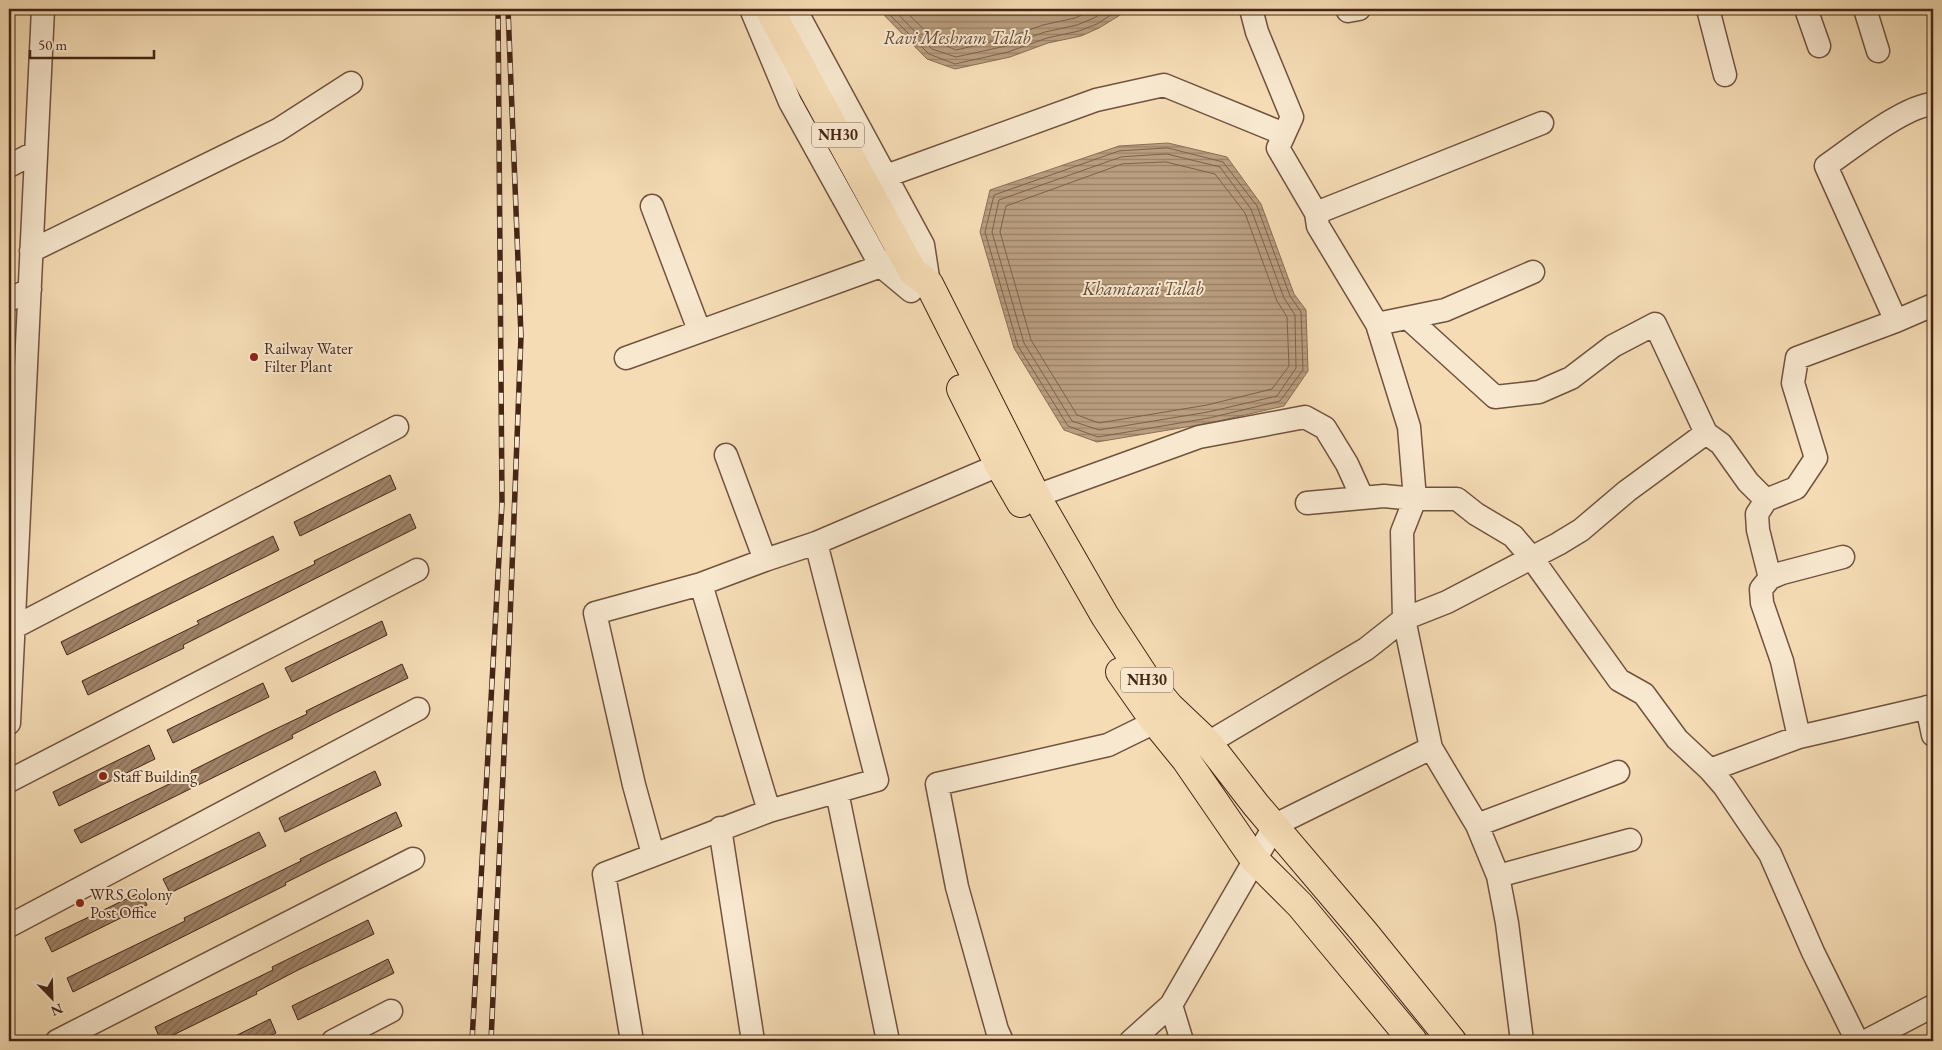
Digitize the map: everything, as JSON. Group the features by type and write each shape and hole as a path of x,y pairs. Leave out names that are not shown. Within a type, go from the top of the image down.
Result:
{"main road":[{"name":"NH30","path":"772,10 910,269 1056,560 1117,668 1162,715 1208,743 1452,1041"},
{"name":"NH30","path":"1008,461 1036,496 1105,616 1145,677 1162,715 1186,760 1254,859 1300,905 1413,1041"}],"street":[{"path":"9,723 11,629 43,9"},
{"path":"1251,9 1257,32 1292,117 1278,148 1316,213 1318,226 1377,324 1409,427 1415,499 1402,532 1404,619 1431,748 1477,825 1498,876 1507,923 1522,1041"},
{"path":"1348,9 1348,11 1359,9"},
{"path":"1708,9 1725,75"},
{"path":"1806,9 1819,46"},
{"path":"1864,9 1878,51"},
{"path":"626,358 699,330 910,269 886,176 772,10"},
{"path":"31,251 278,130 351,83"},
{"path":"886,176 1096,100 1164,85 1284,134"},
{"path":"1896,321 1826,166 1890,121 1923,105 1933,104"},
{"path":"1316,213 1542,123"},
{"path":"9,166 36,152"},
{"path":"652,206 699,330"},
{"path":"1377,324 1445,310 1533,272"},
{"path":"9,300 30,289"},
{"path":"1770,578 1757,514 1766,500 1796,488 1816,458 1793,383 1797,358 1933,305"},
{"path":"1408,318 1495,397 1540,392 1570,378 1614,346 1655,324 1706,433 1721,444 1748,482 1766,500"},
{"path":"1036,496 1199,437 1305,417 1325,428 1347,464 1362,497"},
{"path":"11,629 397,427"},
{"path":"1208,743 1366,649 1404,619 1447,602 1581,530 1627,491 1706,433"},
{"path":"726,455 764,560"},
{"path":"653,854 634,785 595,613 701,584 816,543 1008,461"},
{"path":"1307,503 1384,496 1415,499 1457,499 1476,514 1513,536 1531,557 1619,680 1644,694 1677,739 1724,786 1770,854 1857,1041"},
{"path":"632,1041 604,874 720,828 769,811 877,780 816,543"},
{"path":"1799,737 1782,662 1762,603 1761,589 1770,578 1782,573 1843,557"},
{"path":"9,780 417,570"},
{"path":"701,584 769,811"},
{"path":"1710,770 1799,737 1930,707 1933,735"},
{"path":"9,926 418,709"},
{"path":"1002,1041 997,1030 957,887 937,784 1108,745 1162,715"},
{"path":"1131,1041 1171,1005 1275,825 1431,748"},
{"path":"1477,825 1618,772"},
{"path":"837,792 888,1041"},
{"path":"720,828 753,1041"},
{"path":"1498,876 1630,840"},
{"path":"57,1041 413,859"},
{"path":"1171,1005 1182,1041"},
{"path":"1866,1041 1933,1006"},
{"path":"333,1041 391,1011"}],"water":[{"name":"Ravi Meshram Talab","path":"878,9 1130,9 1099,28 1081,36 1048,43 1010,57 955,69 927,59"},
{"name":"Khamtarai Talab","path":"1168,143 1227,157 1261,204 1294,294 1306,310 1308,371 1284,406 1210,423 1097,442 1064,430 1014,348 980,232 990,190 1119,146"}],"building":[{"path":"390,475 396,489 300,536 294,522"},
{"path":"410,514 416,528 183,645 184,648 88,695 82,681 199,624 197,621 315,564 314,561"},
{"path":"273,536 279,550 67,655 61,642"},
{"path":"382,621 387,635 292,682 285,668"},
{"path":"402,664 408,678 292,735 293,738 81,843 74,830 192,773 191,771 307,714 306,711"},
{"name":"Staff Building","path":"263,683 269,697 173,743 167,730"},
{"name":"Staff Building","path":"149,745 155,759 59,806 53,792"},
{"path":"375,771 381,785 285,832 279,818"},
{"path":"396,812 402,826 285,883 286,885 73,992 67,978 185,921 184,918"},
{"path":"259,832 266,846 170,893 163,879"},
{"path":"141,892 147,905 52,952 45,938"},
{"path":"368,920 374,934 300,969 256,992 257,994 161,1041 155,1027 273,970 272,967"},
{"path":"388,959 394,973 298,1020 292,1006"},
{"path":"270,1019 276,1033 259,1041 225,1041"}],"railway":[{"path":"472,1041 502,503 498,9"},
{"path":"491,1041 521,336 508,9"}],"place":[{"name":"Railway Water Filter Plant","path":"254,357"},
{"name":"Staff Building","path":"103,776"},
{"name":"WRS Colony Post Office","path":"80,903"}]}
